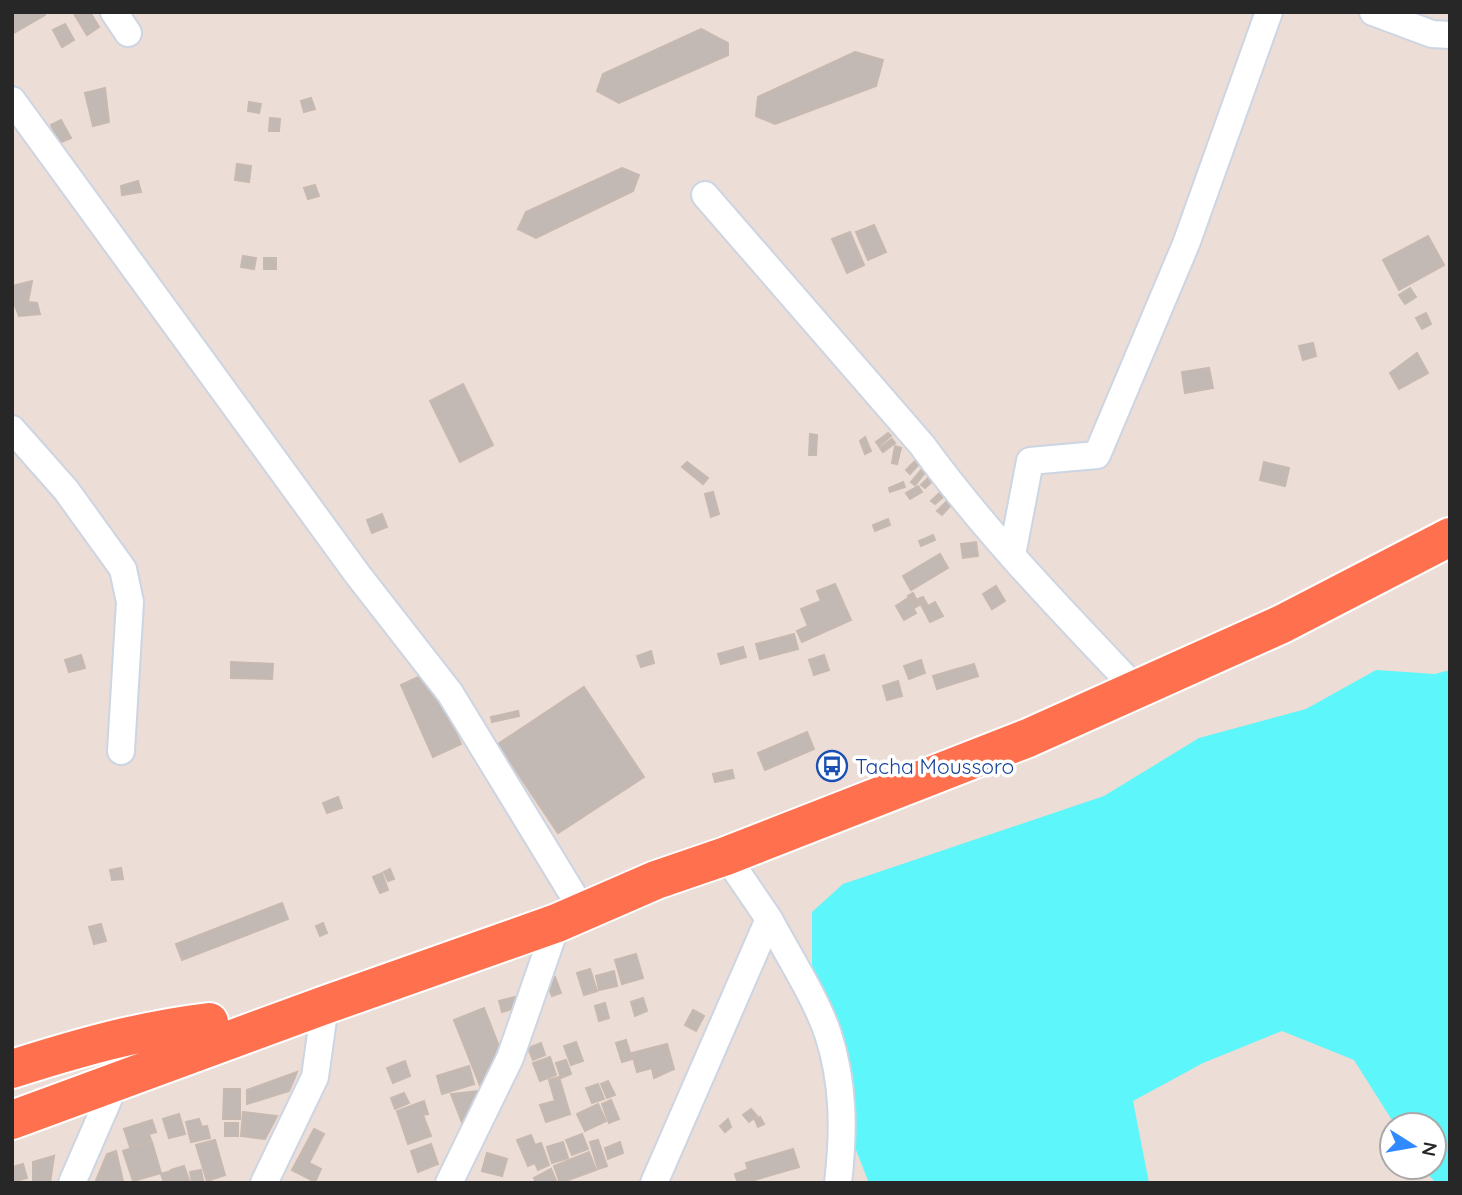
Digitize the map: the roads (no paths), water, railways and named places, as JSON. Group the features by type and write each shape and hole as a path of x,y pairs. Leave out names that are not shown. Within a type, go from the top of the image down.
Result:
{"highway":[{"path":"13,1121 209,1022 566,911 726,856 900,790 1138,691 1282,624 1450,537"},
{"path":"13,1121 118,1089 566,911"},
{"path":"12,1069 154,1028 209,1022"}],"street":[{"path":"1012,555 1030,461 1097,455 1186,244 1269,12"},
{"path":"1373,12 1432,34 1450,35"},
{"path":"12,100 350,564 450,693 566,911 510,1058 459,1179"},
{"path":"705,195 922,444 946,478 1012,555 1138,691"},
{"path":"12,429 66,490 123,569 130,602 121,751"},
{"path":"726,856 769,919 827,1031 843,1111 838,1183"},
{"path":"654,1183 769,919"},
{"path":"264,1183 315,1077 325,1005"},
{"path":"72,1183 118,1089"}],"water":[{"path":"1376,670 1435,674 1450,670 1450,1183 1434,1181 1448,1181 1448,1111 1386,1111 1354,1060 1282,1031 1203,1063 1133,1101 1149,1183 869,1183 851,1137 812,975 812,912 843,884 1104,796 1199,738 1306,709"}],"place":[{"name":"Tacha Moussoro","path":"832,766"}]}
